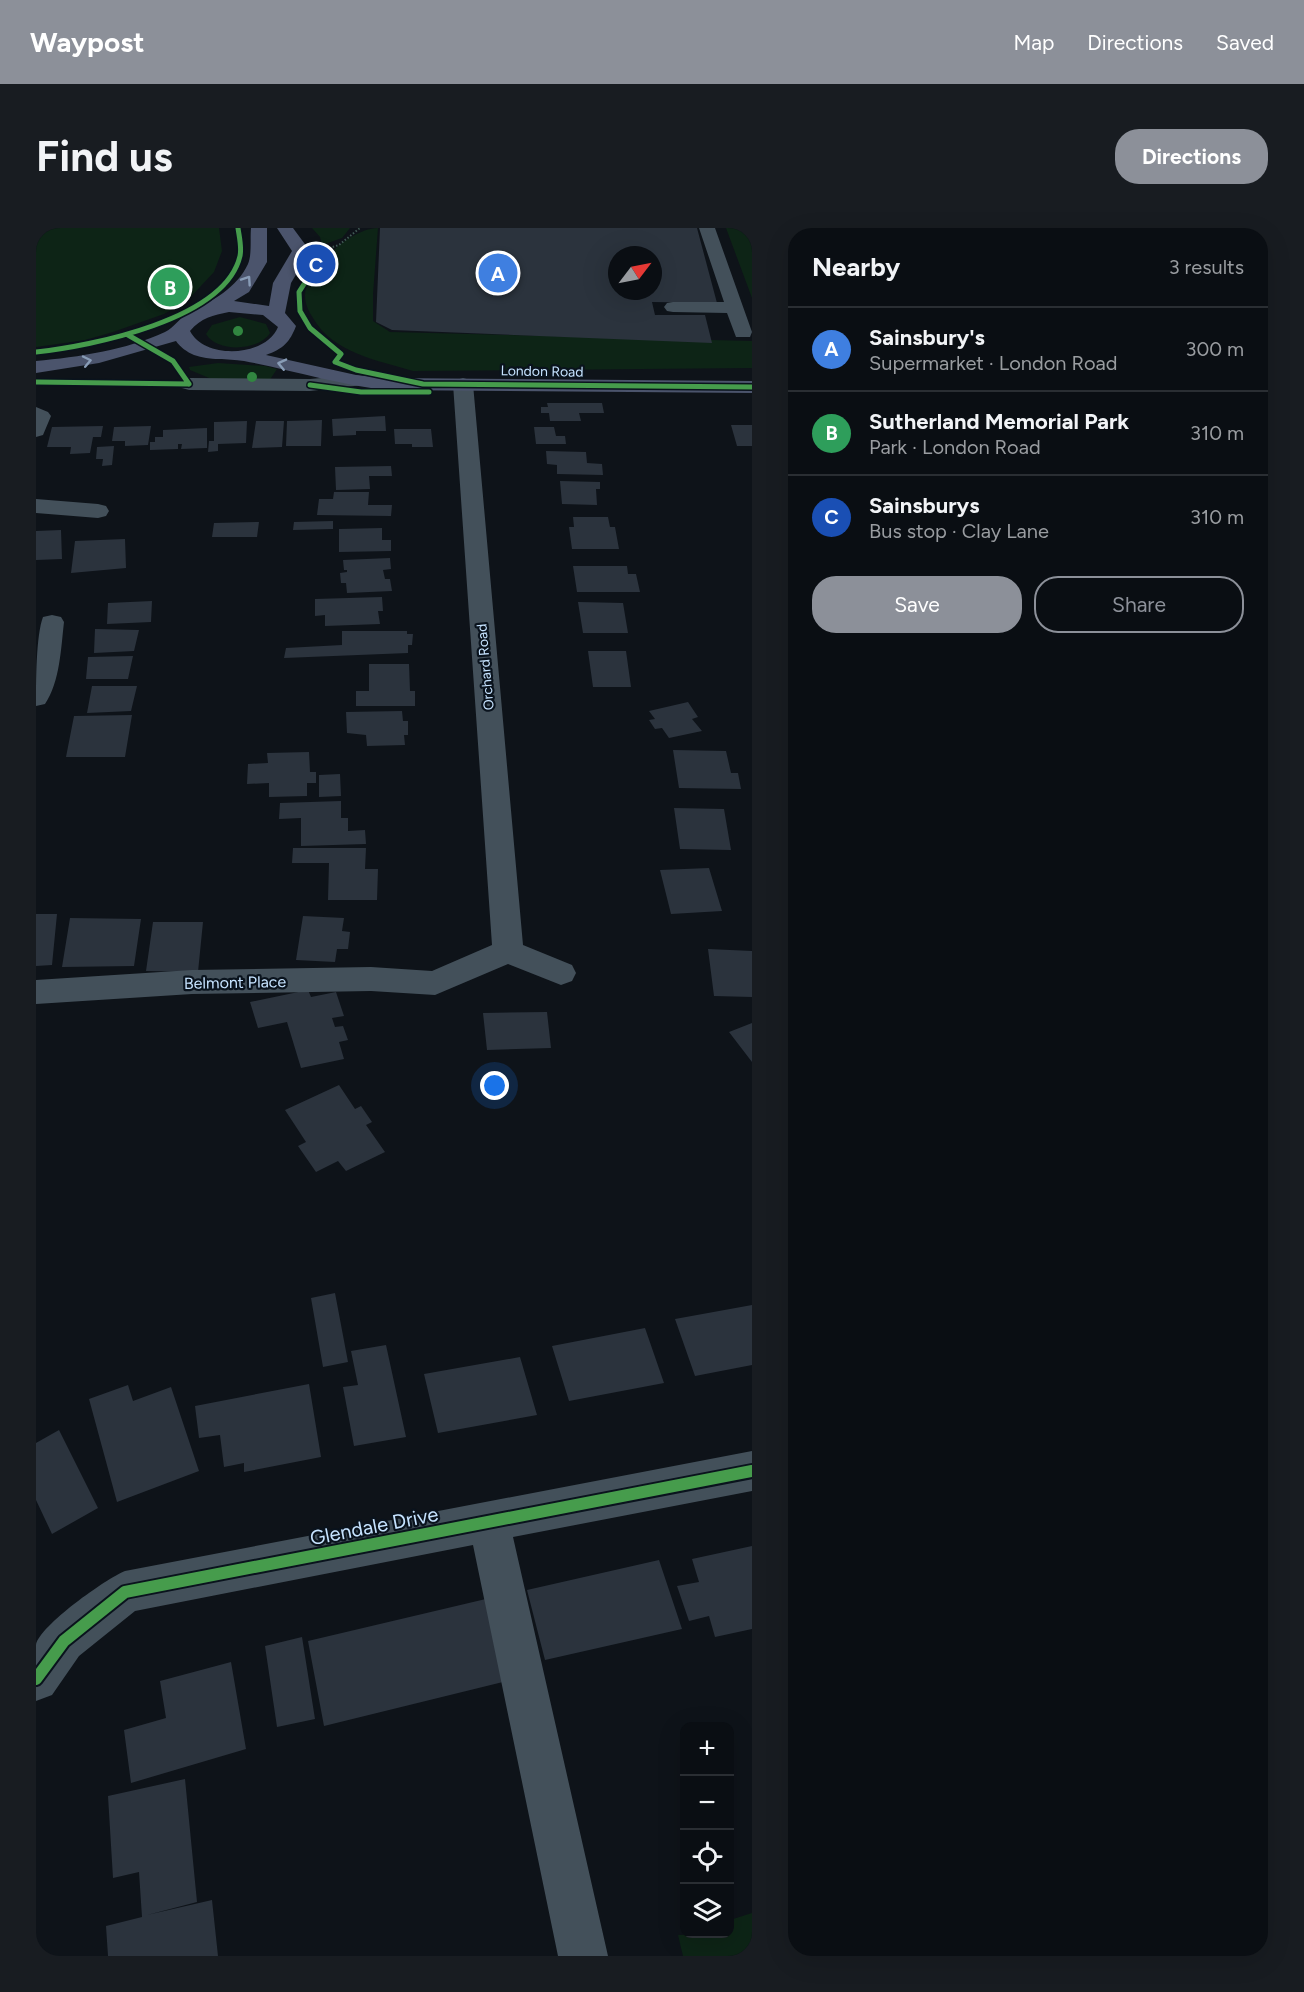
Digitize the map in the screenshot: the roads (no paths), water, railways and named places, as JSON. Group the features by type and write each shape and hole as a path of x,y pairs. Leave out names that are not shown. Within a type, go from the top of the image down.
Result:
{"main road":[{"path":"36,367 77,363 164,339 181,331 185,324 243,288 258,262 259,228"},
{"path":"203,313 233,307 264,310 276,315 282,283 301,251 285,228"},
{"name":"London Road","path":"276,315 283,320 287,333 345,366 423,384"},
{"path":"181,331 186,344 206,353"},
{"name":"London Road","path":"241,355 272,347 287,333"},
{"name":"London Road","path":"36,382 81,379 206,353 241,355 356,381 423,384 752,387"}],"street":[{"path":"707,228 743,333"},
{"path":"673,308 735,308"},
{"name":"London Road","path":"189,384 310,385 356,381"},
{"name":"Orchard Road","path":"463,384 508,951"},
{"path":"36,413 41,417 36,431"},
{"path":"36,506 98,511"},
{"path":"36,698 41,659 52,622"},
{"path":"508,951 561,973"},
{"name":"Belmont Place","path":"36,992 192,982 371,979 435,983 508,951"},
{"name":"Glendale Drive","path":"36,1679 64,1641 125,1592 752,1471"},
{"path":"489,1522 583,1956"}],"place":[{"name":"Sainsburys","path":"316,264"},
{"name":"Sainsbury's","path":"498,273"},
{"name":"Sutherland Memorial Park","path":"170,287"}]}
